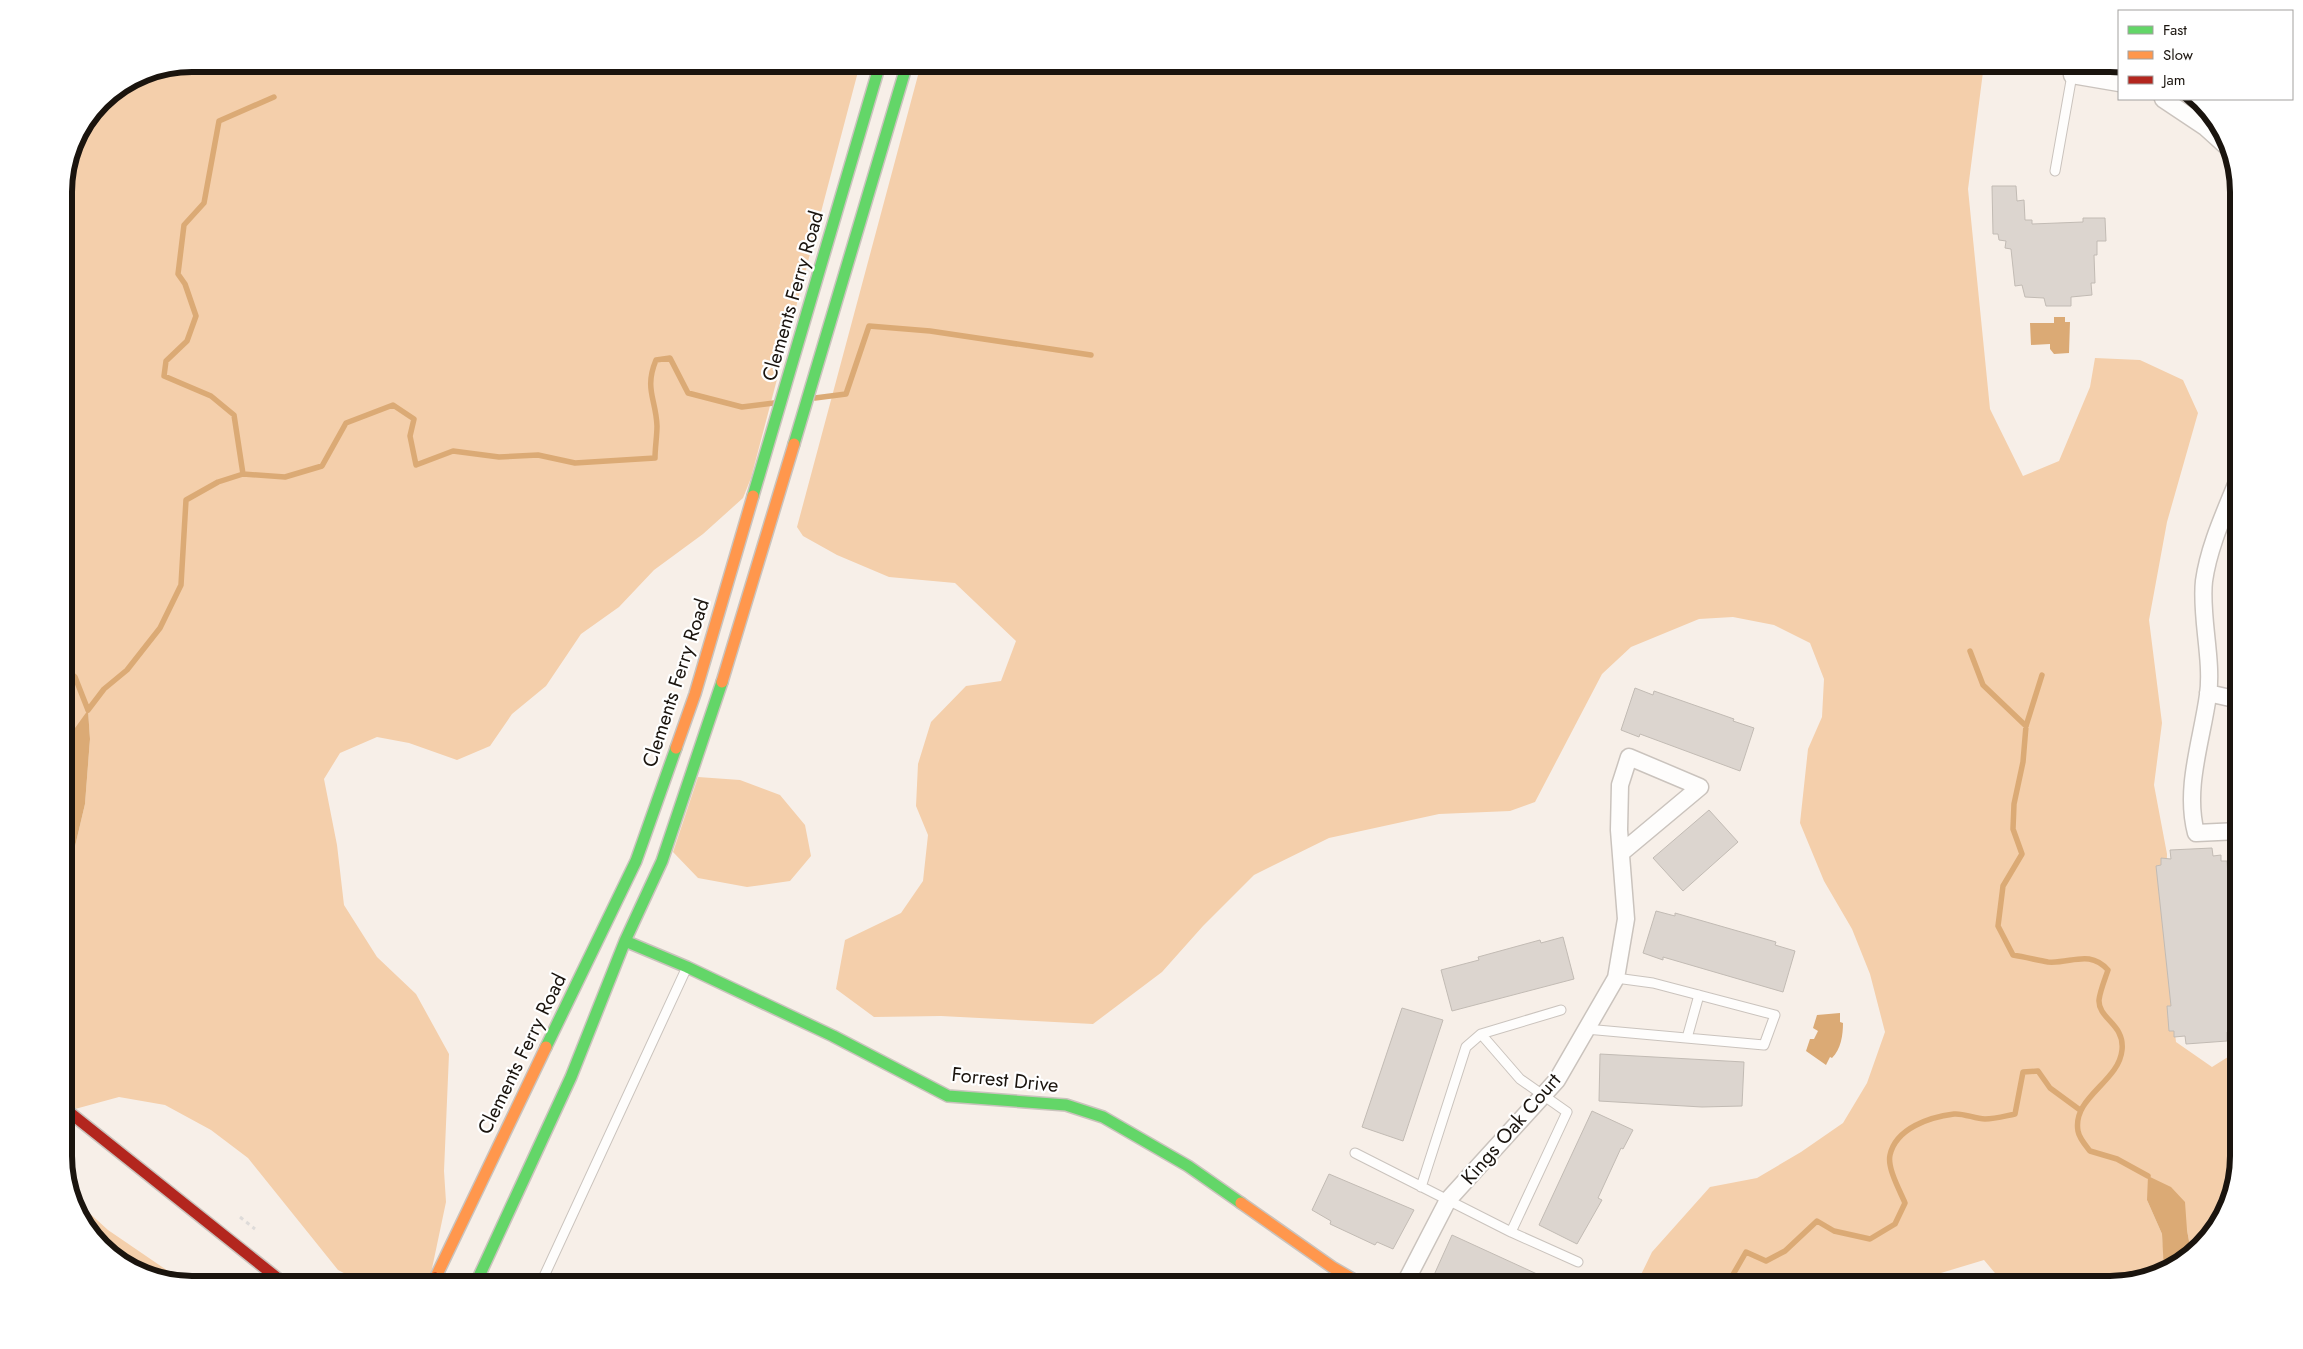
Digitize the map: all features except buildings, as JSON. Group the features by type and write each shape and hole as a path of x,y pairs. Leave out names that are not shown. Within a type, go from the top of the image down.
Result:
{"main road":[{"name":"Clements Ferry Road","path":"437,1276 636,861 695,694 793,366 878,73"},
{"path":"478,1276 571,1077 626,941 662,861 695,766 747,603 904,73"},
{"name":"Forrest Drive","path":"626,941 687,967 833,1036 948,1096 1066,1105 1103,1117 1188,1166 1348,1276"},
{"path":"73,1115 275,1276"}],"street":[{"path":"2082,72 2118,83"},
{"path":"2164,100 2217,138"},
{"path":"2230,500 2216,536 2204,582 2208,693 2199,740 2192,815 2196,833 2230,831"},
{"path":"2208,693 2230,698"},
{"name":"Kings Oak Court","path":"1409,1276 1448,1200 1557,1080 1616,978 1626,919 1621,853 1620,785 1629,757 1700,787 1621,853"}],"lane":[{"path":"2055,172 2072,72"},
{"path":"544,1276 687,967"},
{"path":"1586,1029 1764,1045 1775,1015 1653,983 1616,978"},
{"path":"1687,1038 1699,995"},
{"path":"1421,1186 1466,1047 1481,1034 1561,1010"},
{"path":"1481,1034 1520,1079 1567,1112 1512,1232"},
{"path":"1355,1153 1512,1232 1578,1262"}],"shaded area":[{"path":"1983,72 1968,189 1990,409 2023,476 2059,461 2090,387 2095,358 2140,360 2183,380 2198,413 2167,522 2149,620 2162,723 2154,785 2167,854 2165,947 2176,1042 2212,1067 2230,1056 2230,1156 2229,1172 2221,1202 2206,1229 2190,1246 2187,1230 2147,1200 2162,1234 2164,1263 2141,1272 2126,1275 1997,1276 1984,1260 1931,1276 1640,1276 1652,1252 1710,1187 1757,1178 1801,1152 1843,1123 1867,1083 1885,1032 1870,974 1852,929 1824,881 1800,823 1808,749 1822,717 1824,679 1810,643 1774,625 1733,617 1699,619 1631,647 1602,674 1535,802 1510,811 1439,814 1329,838 1254,875 1203,926 1162,972 1093,1024 941,1016 874,1017 836,989 845,940 901,913 923,881 928,835 916,806 918,764 931,722 966,686 1001,681 1016,641 955,583 889,577 837,555 803,536 797,527 919,73"},
{"path":"185,73 858,73 751,478 743,498 703,534 654,570 619,607 581,634 546,686 512,714 490,746 457,760 409,743 377,737 340,753 324,779 337,845 344,905 377,957 416,994 449,1054 444,1171 446,1202 430,1276 350,1276 338,1270 248,1158 211,1130 165,1105 119,1097 73,1110 73,855 85,804 90,739 88,711 73,769 73,185 77,162 85,140 97,120 120,97 147,82 169,75"},
{"path":"2054,317 2065,317 2065,322 2070,322 2069,353 2054,354 2050,349 2050,344 2031,345 2030,323 2054,323"},
{"path":"88,710 90,739 85,804 73,855 73,731"},
{"path":"698,777 740,780 780,795 805,825 811,856 790,881 747,887 698,878 673,852"},
{"path":"1840,1013 1840,1022 1843,1023 1841,1042 1838,1050 1832,1058 1830,1057 1826,1065 1806,1051 1810,1039 1814,1039 1818,1031 1813,1028 1817,1015"},
{"path":"2148,1176 2171,1187 2185,1202 2190,1246 2164,1263 2162,1234 2147,1200"},
{"path":"85,1209 108,1230 173,1274 147,1267 120,1252 97,1229"}],"waterway":[{"path":"243,474 234,415 211,396 164,376 166,361 187,341 196,316 185,284 178,274 184,225 204,203 219,121 274,97"},
{"path":"815,398 846,394 869,326 930,331 1091,355"},
{"path":"88,710 104,689 127,670 160,628 181,585 186,500 218,482 243,474 285,477 322,466 346,423 393,405 414,419 410,436 416,465 453,451 499,457 538,455 575,463 655,458 657,426 651,379 656,360 670,358 688,393 742,407 774,403"},
{"path":"1970,651 1983,685 2026,726"},
{"path":"73,675 88,710"},
{"path":"2042,675 2026,726 2023,762 2014,804 2013,829 2022,854 2003,886 1998,926 2013,955 2048,962 2080,959 2094,960 2108,970 2101,989 2100,1007 2120,1034 2122,1050 2119,1061 2113,1071 2082,1108 2078,1119 2078,1131 2081,1139 2090,1151 2117,1159 2148,1176"},
{"path":"1732,1276 1746,1252 1766,1261 1785,1251 1817,1221 1834,1231 1870,1239 1895,1224 1905,1203 1890,1166 1890,1155 1893,1146 1899,1138 1925,1121 1954,1114 1985,1119 2015,1114 2023,1072 2038,1071 2050,1088 2080,1110"}],"traffic: fast":[{"path":"753,496 877,73"},
{"path":"794,444 904,73"},
{"path":"479,1276 571,1077 625,941 662,861 722,682"},
{"path":"546,1047 636,861 676,748"},
{"path":"625,941 687,967 833,1036 948,1096 1066,1105 1103,1117 1188,1166 1241,1203"}],"traffic: slow":[{"path":"722,682 794,444"},
{"path":"676,748 695,694 753,496"},
{"path":"436,1276 546,1047"},
{"path":"1241,1203 1348,1276"}],"traffic: jam":[{"path":"73,1115 275,1276"}]}
